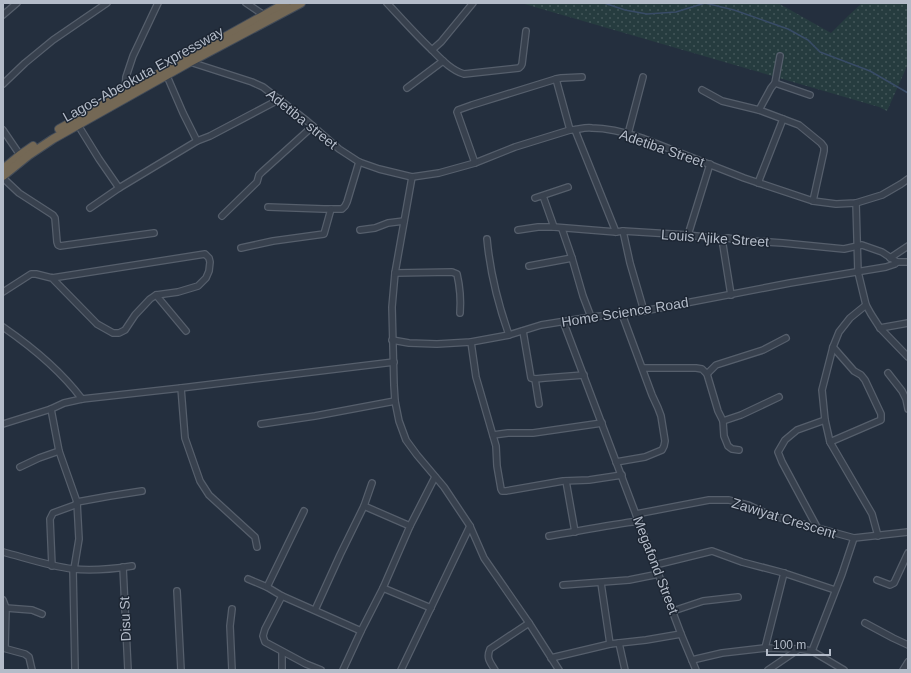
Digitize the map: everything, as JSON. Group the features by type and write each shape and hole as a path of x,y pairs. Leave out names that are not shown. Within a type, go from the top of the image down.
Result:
{"highway":[{"name":"Lagos-Abeokuta Expressway","path":"3,169 20,155 55,131 286,3"},
{"name":"Lagos-Abeokuta Expressway","path":"3,177 32,153 53,139 190,62 301,3"}],"street":[{"path":"3,15 17,3"},
{"path":"3,84 25,63 53,40 107,3"},
{"path":"125,92 126,77 133,56 158,3"},
{"path":"246,3 264,14"},
{"path":"387,3 414,33 443,61 458,72 464,74 519,68 522,64 526,31"},
{"path":"432,50 441,42 473,3"},
{"path":"759,110 771,88 776,83 780,56"},
{"path":"407,88 443,61"},
{"name":"Adetiba street","path":"190,62 263,87 280,99 339,149 359,162 379,169 412,176"},
{"path":"167,76 197,141"},
{"path":"475,163 457,111 556,79 582,77"},
{"path":"628,134 643,77"},
{"path":"556,79 572,130 616,232"},
{"path":"776,83 810,95"},
{"path":"702,90 722,101 759,110 799,125 821,143 824,147 824,151 813,201"},
{"path":"90,208 119,188 197,141 210,136 280,99"},
{"path":"758,183 783,119"},
{"path":"78,125 119,188"},
{"path":"222,216 257,182 259,175 262,172 313,126"},
{"name":"Adetiba Street","path":"412,176 439,173 475,163 526,143 572,130 593,128 642,138 758,183 813,201 836,204 856,203 882,195 908,179"},
{"path":"3,130 20,155"},
{"path":"268,207 342,208 345,206 349,196 359,162"},
{"path":"688,235 710,164"},
{"path":"412,176 395,272 392,307 395,401 398,421 406,440 444,487 470,526 484,558 529,623 559,670"},
{"path":"3,177 19,193 53,215 56,223 57,242 60,246 154,233"},
{"path":"535,198 568,187"},
{"path":"542,196 554,227"},
{"path":"856,203 858,272 866,305 880,328 908,357"},
{"path":"241,248 324,234 331,209"},
{"path":"360,230 375,228 388,223 404,221"},
{"name":"Louis Ajike Street","path":"518,230 554,227 562,229 616,232 623,231 688,235 722,239 728,238 744,241 844,249 862,245 882,252 897,262 908,262"},
{"path":"562,229 583,296 591,316"},
{"path":"623,231 630,263 644,311"},
{"path":"487,239 493,283 502,318 509,335"},
{"path":"722,239 731,295"},
{"path":"890,258 908,246"},
{"path":"3,292 31,274 52,278 205,254 209,258 210,262 209,271 206,278 198,286 178,292 156,295 150,299 135,315 125,330 119,333 113,333 97,324 52,278"},
{"path":"529,266 572,258"},
{"name":"Home Science Road","path":"392,340 409,343 437,344 471,342 509,335 541,325 591,316 644,311 886,267 897,262"},
{"path":"395,272 452,272 457,274 460,284 460,314"},
{"path":"156,295 186,331"},
{"path":"866,305 850,318 838,332 822,390 825,420 830,442 872,514 878,536"},
{"path":"616,462 645,457 662,450 665,441 661,416 622,314"},
{"name":"Megafond Street","path":"564,322 681,634 696,670"},
{"path":"880,328 908,323"},
{"path":"3,327 33,350 59,374 82,399"},
{"path":"523,331 529,375 535,380 539,404"},
{"path":"707,374 716,365 763,350 786,338"},
{"path":"471,342 476,377 496,446 497,466 502,491 506,492 566,481 622,476"},
{"path":"830,442 881,420 881,414 865,380 861,375 854,371 833,348"},
{"path":"3,424 51,409 64,403 82,399 394,362"},
{"path":"643,368 702,369 707,374 718,411 723,421 724,436 728,446 732,449 739,450"},
{"path":"888,373 902,391 906,399 908,409"},
{"path":"535,380 584,375"},
{"path":"181,388 185,438 200,481 209,495 255,537 257,547"},
{"path":"723,421 779,397"},
{"path":"262,424 395,401"},
{"path":"51,409 59,451 77,502 79,539 74,569 76,670"},
{"path":"818,529 778,452 785,440 797,430 825,420"},
{"path":"493,435 508,433 533,434 602,423"},
{"path":"20,467 59,451"},
{"path":"343,670 383,588 410,526 435,477"},
{"path":"566,481 575,532"},
{"path":"315,610 364,506 372,483"},
{"path":"52,566 50,518 53,513 75,505 77,502 142,491"},
{"name":"Zawiyat Crescent","path":"636,514 709,500 729,500 748,505 770,515 854,538 908,532"},
{"path":"364,506 410,526"},
{"path":"267,587 304,511"},
{"path":"549,536 639,521"},
{"path":"401,670 470,526"},
{"path":"812,651 854,538"},
{"path":"655,565 712,551 742,562 784,573 835,590"},
{"path":"3,552 52,566 74,569 88,570 132,566"},
{"path":"877,580 890,585 894,583 908,553"},
{"name":"Disu St","path":"123,567 128,670"},
{"path":"765,648 784,573"},
{"path":"563,585 629,580 659,574"},
{"path":"248,578 282,596 361,631"},
{"path":"602,583 610,644"},
{"path":"383,588 431,608"},
{"path":"177,591 181,670"},
{"path":"282,596 265,629 263,636 265,642 282,652 321,670"},
{"path":"673,611 703,601 738,597"},
{"path":"3,600 6,608 4,648 25,654 29,657 32,670"},
{"path":"6,608 32,610 42,614"},
{"path":"232,608 230,626 232,670"},
{"path":"495,670 488,658 490,648 529,623"},
{"path":"865,623 908,645"},
{"path":"551,658 610,644 681,634"},
{"path":"619,643 625,670"},
{"path":"692,660 722,653 765,648 800,649 812,651 844,670"},
{"path":"768,670 800,649"},
{"path":"282,652 282,670"},
{"path":"903,670 908,662"}],"green space":[{"path":"521,3 778,3 831,33 862,3 908,3 908,64 887,111 879,107"}],"waterway":[{"path":"604,3 625,10 647,14 676,12 705,3"},
{"path":"705,3 734,10 788,29 808,40 820,52 870,71 908,93"}]}
